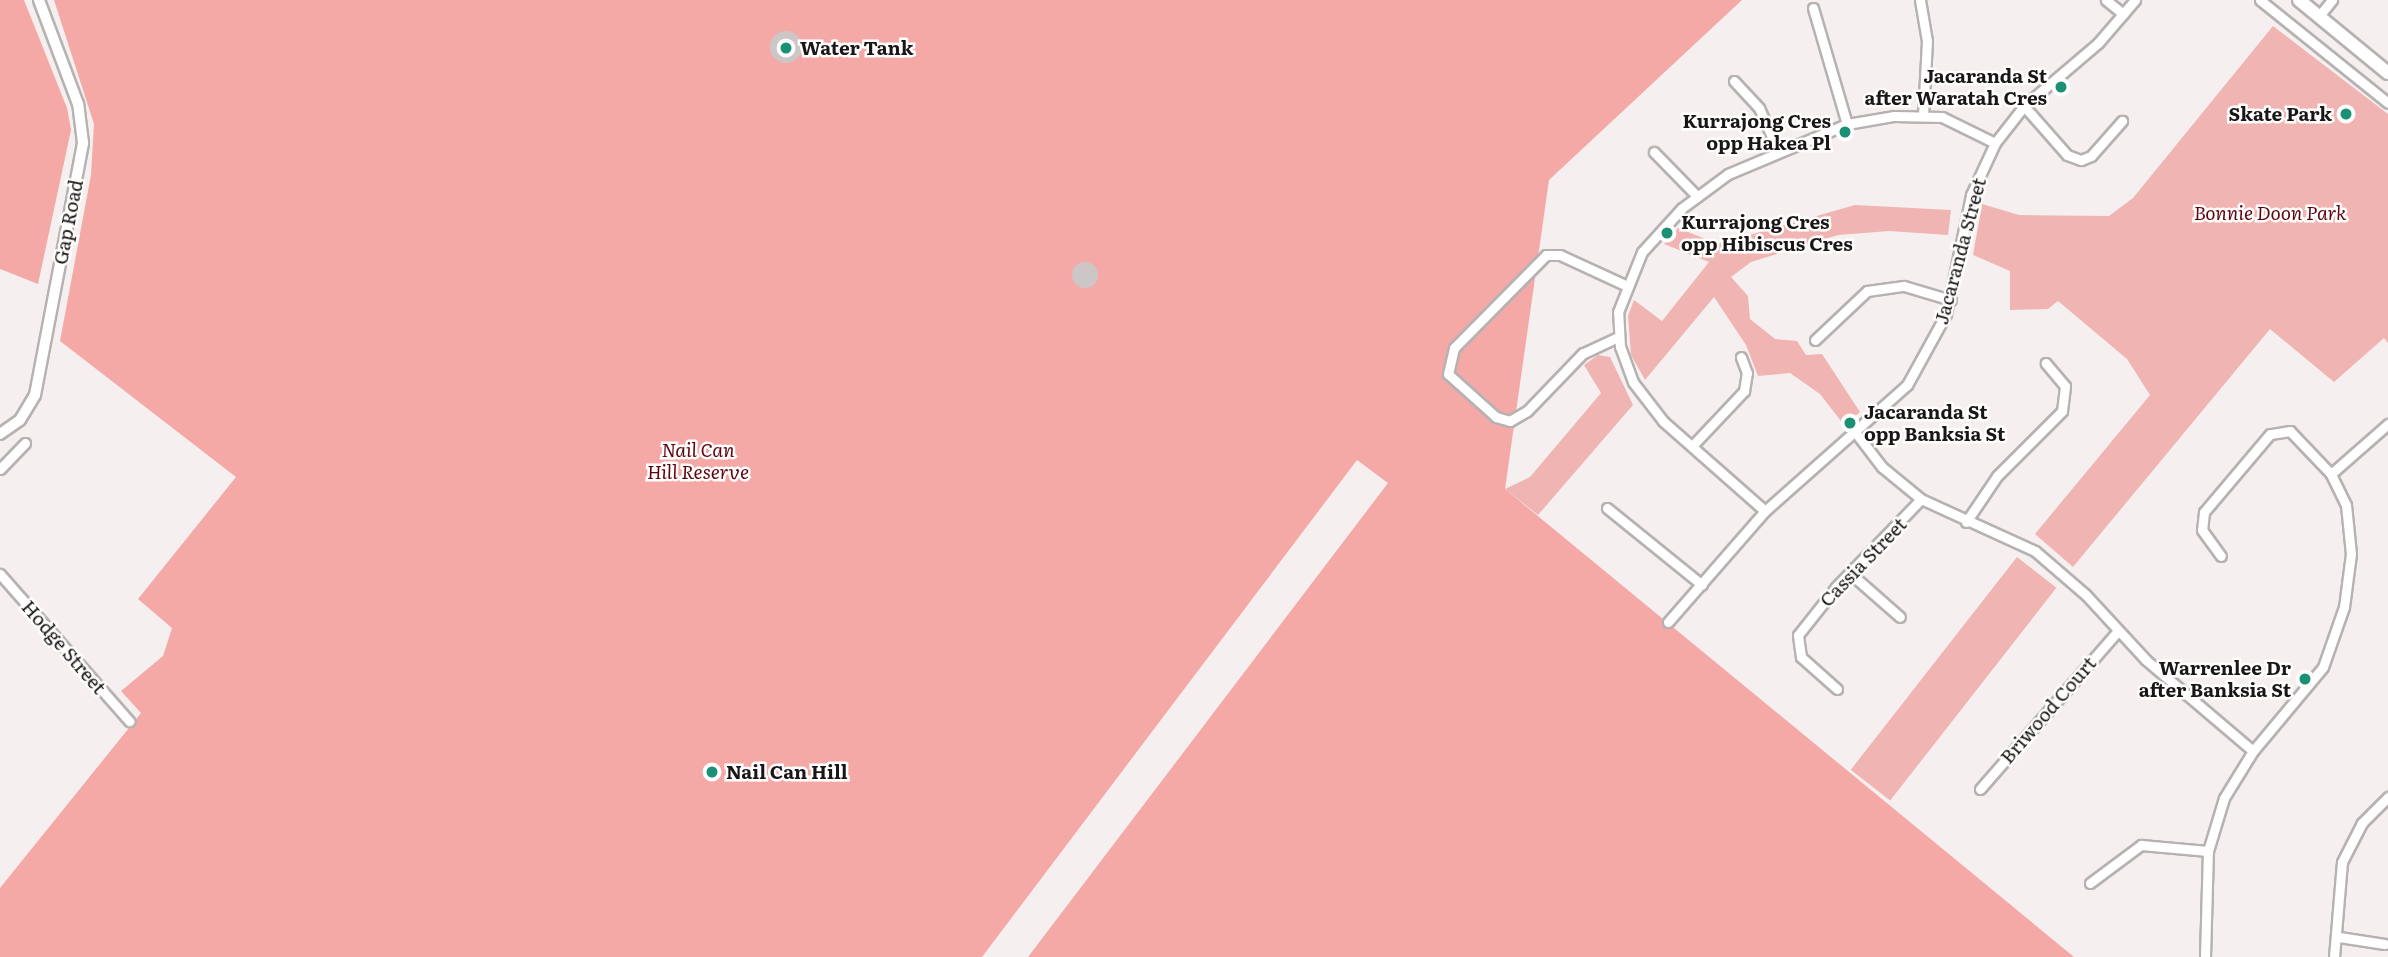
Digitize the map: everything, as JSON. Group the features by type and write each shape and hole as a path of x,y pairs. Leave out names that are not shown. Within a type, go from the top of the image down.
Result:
{"main road":[{"path":"2300,0 2388,73"}],"street":[{"name":"Gap Road","path":"0,434 20,420 34,395 83,143 78,104 39,0"},
{"path":"1920,0 1927,41 1923,115"},
{"path":"2106,0 2123,14"},
{"name":"Jacaranda Street","path":"1668,622 1765,511 1856,433 1912,377 1951,300 1970,195 1995,143 2024,107 2098,43 2135,0"},
{"path":"2260,0 2388,103"},
{"path":"2319,16 2332,0"},
{"path":"1813,8 1847,124"},
{"path":"1734,81 1759,108 1778,150"},
{"path":"2024,107 2067,155 2081,160 2091,156 2122,121"},
{"path":"1765,511 1641,396 1618,337 1625,285 1650,242 1697,196 1778,150 1847,124 1923,115 1961,123 1995,143"},
{"path":"1654,152 1697,196"},
{"path":"1618,337 1583,353 1527,411 1510,421 1496,416 1448,374 1454,348 1546,255 1560,255 1625,285"},
{"path":"1815,340 1867,291 1904,286 1951,300"},
{"path":"1692,446 1744,391 1747,373 1741,357"},
{"path":"1966,522 1997,476 2063,411 2065,386 2046,363"},
{"path":"2331,474 2388,424"},
{"path":"2205,957 2208,851 2224,798 2253,751 2317,678 2336,642 2351,530 2331,474 2300,439 2277,429 2204,512 2202,530 2221,556"},
{"path":"1856,433 1882,467 1921,499 1966,522 2015,538 2035,551 2085,595 2117,632 2253,751"},
{"path":"0,469 25,443"},
{"name":"Cassia Street","path":"1837,688 1801,657 1796,641 1851,574 1921,499"},
{"path":"1607,508 1702,585"},
{"name":"Hodge Street","path":"0,574 129,721"},
{"path":"1851,574 1900,617"},
{"name":"Briwood Court","path":"1980,789 2117,632"},
{"path":"2334,957 2339,937 2342,862 2362,823 2388,797"},
{"path":"2090,883 2141,845 2208,851"},
{"path":"2339,937 2385,944"}],"green space":[{"path":"0,0 24,0 67,108 71,130 38,284 0,269"},
{"name":"Nail Can Hill Reserve","path":"54,0 1742,0 1549,180 1505,489 2074,957 1028,957 1388,483 1357,460 982,957 0,957 0,888 141,713 121,691 163,656 172,628 138,599 236,477 60,341 91,175 94,124"},
{"name":"Bonnie Doon Park","path":"2273,26 2388,114 2388,343 2384,338 2334,382 2270,329 2073,567 2035,534 2150,395 2127,359 2058,301 2048,309 2010,310 2010,271 1973,255 1982,204 2019,215 2109,216 2133,198"},
{"path":"1855,205 1951,210 1948,235 1889,231 1838,235 1751,262 1731,277 1748,296 1750,319 1775,339 1797,341 1806,355 1822,354 1860,412 1844,425 1820,394 1790,373 1758,376 1746,345 1714,297 1645,380 1631,355 1628,316 1634,300 1662,321 1709,262 1664,244 1678,228 1718,244"},
{"path":"1598,355 1610,357 1633,405 1538,515 1505,489 1530,477 1601,393 1584,365"},
{"path":"2017,557 2056,588 1890,801 1851,770"}],"building":[{"name":"Water Tank","path":"786,31 798,35 802,47 798,59 786,63 774,59 770,47 774,35"},
{"path":"1085,262 1094,266 1098,275 1094,284 1085,288 1076,284 1072,275 1076,266"}],"place":[{"name":"Water Tank","path":"786,48"},
{"name":"Jacaranda St after Waratah Cres","path":"2061,87"},
{"name":"Skate Park","path":"2346,114"},
{"name":"Kurrajong Cres opp Hakea Pl","path":"1845,132"},
{"name":"Kurrajong Cres opp Hibiscus Cres","path":"1667,233"},
{"name":"Jacaranda St opp Banksia St","path":"1850,423"},
{"name":"Warrenlee Dr after Banksia St","path":"2305,679"},
{"name":"Nail Can Hill","path":"712,772"}]}
